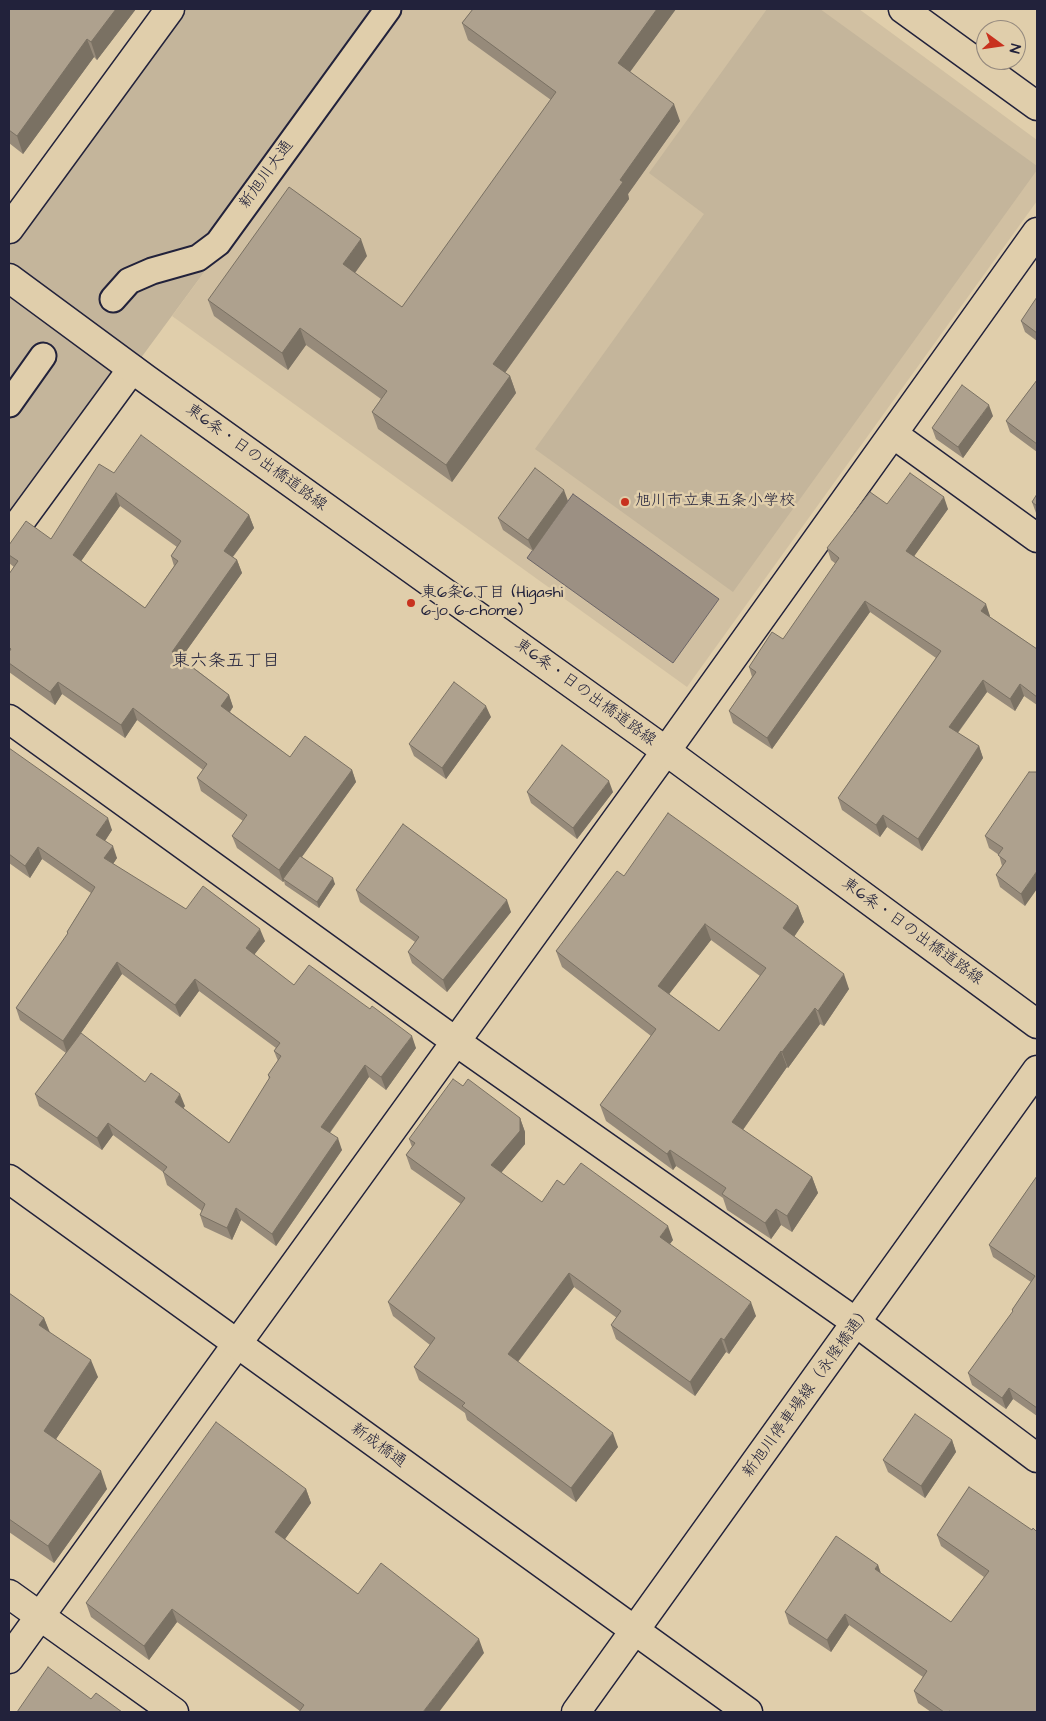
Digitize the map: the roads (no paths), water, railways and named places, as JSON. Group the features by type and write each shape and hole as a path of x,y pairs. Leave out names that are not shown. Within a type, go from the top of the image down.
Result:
{"street":[{"path":"9,229 170,9"},
{"name":"新旭川大通","path":"113,299 129,281 152,271 198,258 218,243 388,9"},
{"path":"903,9 1037,106"},
{"path":"9,1659 666,750 1037,232"},
{"name":"東6条・日の出橋道路線","path":"9,278 132,369 666,750 1037,1024"},
{"path":"9,404 43,356"},
{"path":"9,537 132,369"},
{"path":"893,434 1037,538"},
{"path":"9,719 455,1040 857,1323 1037,1458"},
{"name":"新旭川停車場線（永隆橋通）","path":"576,1712 1037,1070"},
{"name":"新成橋通","path":"9,1179 748,1712"},
{"path":"9,1594 174,1712"}],"place":[{"name":"旭川市立東五条小学校","path":"625,502"},
{"name":"東6条6丁目 (Higashi 6-jo 6-chome)","path":"411,603"}],"district":[{"name":"東六条五丁目","path":"226,662"}]}
